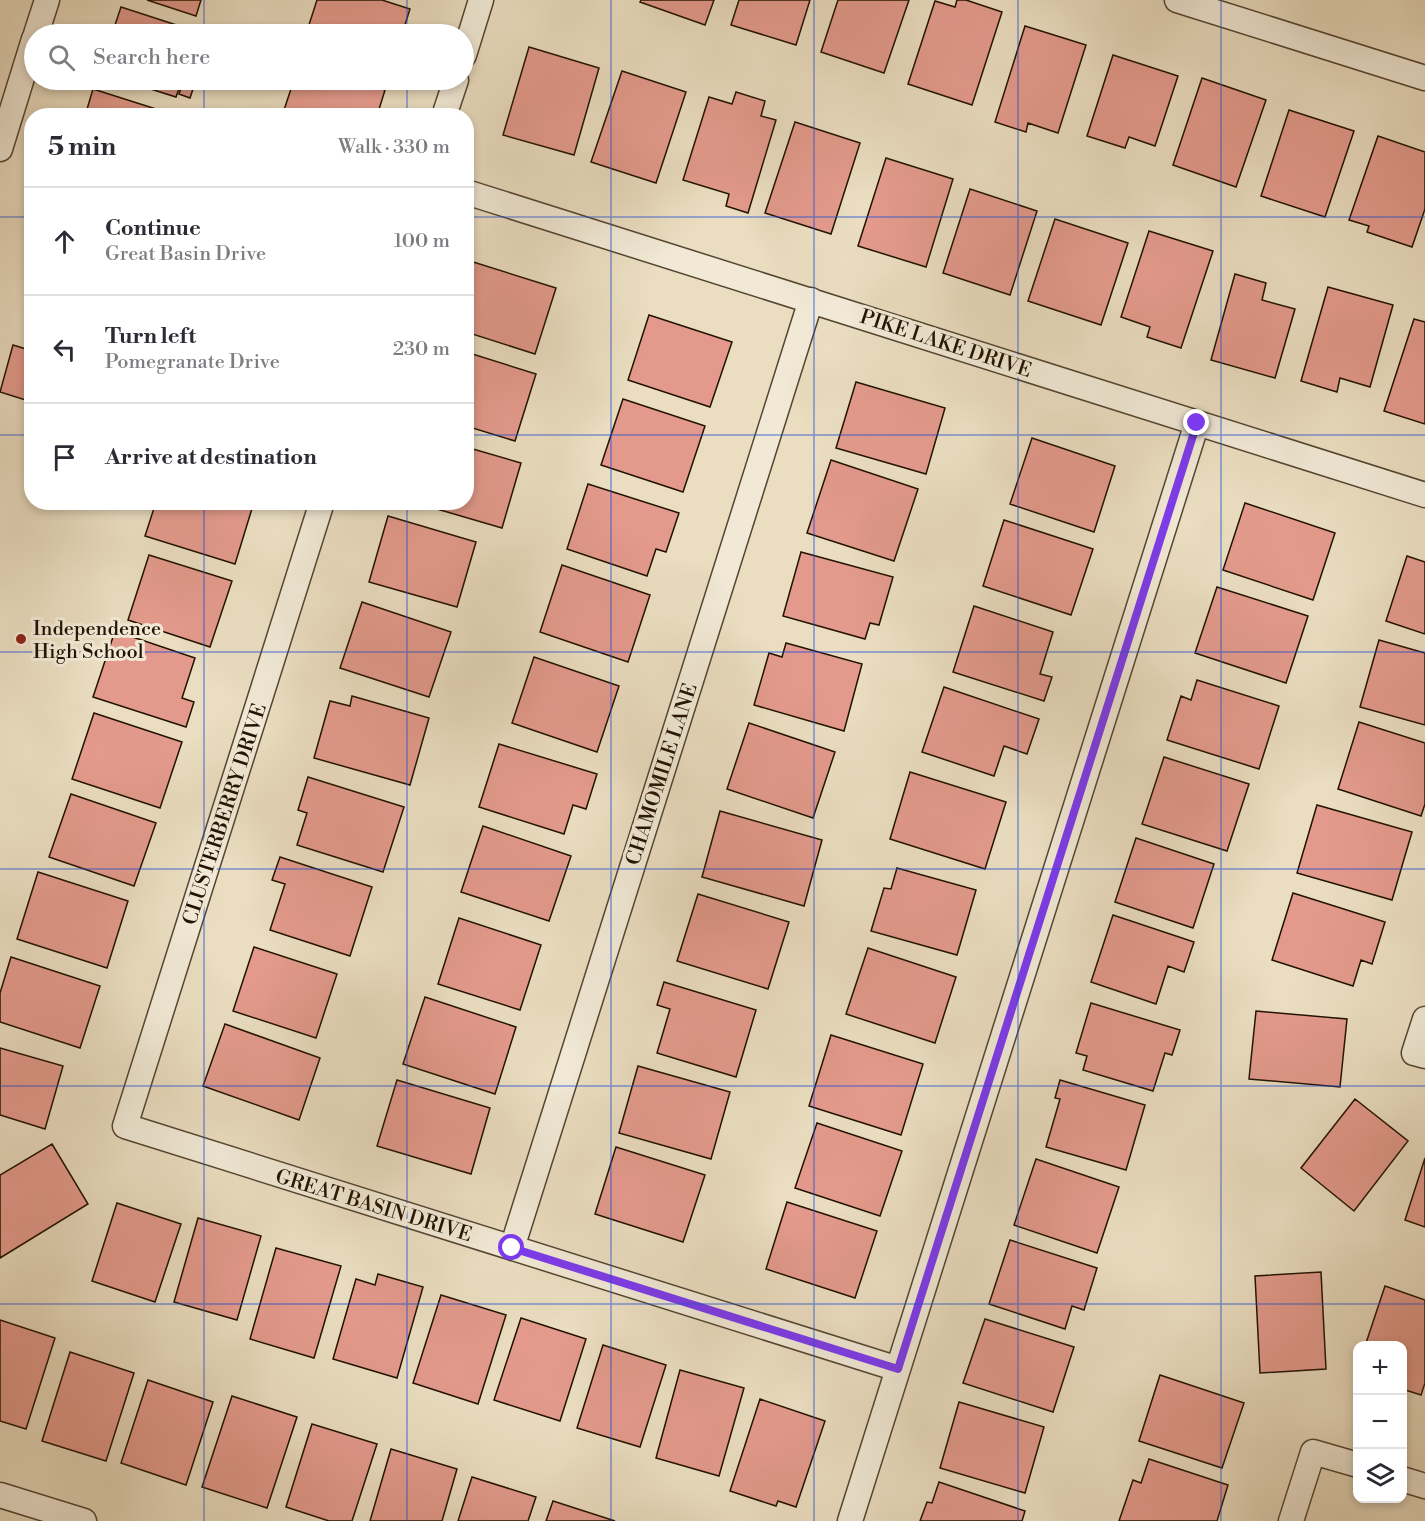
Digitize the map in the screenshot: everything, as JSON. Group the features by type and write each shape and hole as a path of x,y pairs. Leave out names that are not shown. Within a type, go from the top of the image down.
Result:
{"street":[{"path":"39,24 47,0"},
{"path":"474,24 481,0"},
{"path":"1177,0 1425,78"},
{"path":"0,149 24,71"},
{"path":"447,108 453,90"},
{"name":"PIKE LAKE DRIVE","path":"474,195 1425,495"},
{"name":"CHAMOMILE LANE","path":"512,1248 811,300"},
{"path":"850,1521 1197,423"},
{"name":"CLUSTERBERRY DRIVE","path":"125,1126 319,510"},
{"path":"1420,1054 1425,1019"},
{"name":"GREAT BASIN DRIVE","path":"125,1126 898,1369"},
{"path":"1291,1521 1313,1452 1353,1464"},
{"path":"1407,1481 1425,1486"},
{"path":"0,1495 84,1521"}],"building":[{"path":"147,0 201,0 196,16"},
{"path":"317,0 382,0 410,9 405,24 309,24"},
{"path":"641,0 714,0 705,25 640,2"},
{"path":"739,0 810,0 796,45 731,25"},
{"path":"838,0 909,0 884,73 821,52"},
{"path":"957,0 966,0 1002,12 972,105 908,84 935,1 955,7"},
{"path":"121,7 173,24 115,24"},
{"path":"1025,26 1086,45 1058,133 1028,123 1026,132 995,122"},
{"path":"529,47 599,68 574,155 503,135"},
{"path":"1113,55 1178,76 1155,146 1129,137 1125,148 1087,136"},
{"path":"622,71 686,92 656,183 591,162"},
{"path":"1202,78 1266,100 1236,187 1173,165"},
{"path":"93,90 96,90 153,108 87,108"},
{"path":"154,90 178,90 176,97"},
{"path":"180,90 193,90 190,98 179,94"},
{"path":"291,90 385,90 379,108 285,108"},
{"path":"736,92 765,101 761,116 776,120 748,213 726,206 729,194 683,180 709,97 732,104"},
{"path":"1289,110 1354,131 1325,217 1261,196"},
{"path":"795,122 860,143 831,234 765,213"},
{"path":"1378,136 1425,152 1425,209 1412,247 1367,232 1369,226 1349,220"},
{"path":"886,158 953,179 926,267 858,246"},
{"path":"970,189 1037,211 1010,295 943,273"},
{"path":"1055,219 1128,243 1101,325 1028,301"},
{"path":"1149,231 1213,251 1181,348 1147,337 1150,327 1121,317"},
{"path":"474,262 556,288 535,354 474,335"},
{"path":"1235,274 1266,283 1262,300 1295,309 1275,378 1211,360"},
{"path":"1328,287 1393,305 1370,387 1340,378 1337,392 1301,381"},
{"path":"649,315 732,342 710,407 628,380"},
{"path":"1414,319 1425,322 1425,424 1384,411"},
{"path":"13,345 24,348 24,400 0,392"},
{"path":"474,355 536,374 515,441 474,428"},
{"path":"856,382 945,408 926,474 836,448"},
{"path":"623,399 705,426 683,492 601,465"},
{"path":"1032,438 1115,466 1094,532 1010,504"},
{"path":"474,449 521,463 502,528 440,510 474,510"},
{"path":"831,460 918,489 894,561 807,533"},
{"path":"588,484 679,513 666,552 656,549 647,576 567,549"},
{"path":"1245,503 1335,533 1313,600 1223,570"},
{"path":"153,510 252,510 235,564 145,536"},
{"path":"388,516 476,542 457,607 369,582"},
{"path":"1004,520 1093,549 1071,615 983,586"},
{"path":"801,552 893,577 879,625 870,623 865,639 783,616"},
{"path":"149,555 232,581 210,647 128,620"},
{"path":"1407,556 1425,562 1425,634 1386,621"},
{"path":"562,565 650,595 628,662 540,632"},
{"path":"1217,587 1308,616 1286,683 1195,653"},
{"path":"362,602 451,632 429,697 340,668"},
{"path":"974,606 1053,632 1040,674 1052,677 1044,701 953,672"},
{"path":"115,631 195,658 182,698 194,702 186,727 93,697"},
{"path":"1379,640 1425,653 1425,725 1360,707"},
{"path":"786,643 862,664 844,731 754,705 769,653 782,657"},
{"path":"534,657 619,686 597,752 512,723"},
{"path":"1197,680 1279,706 1259,769 1167,740 1181,696 1191,700"},
{"path":"944,687 1039,719 1027,754 1004,746 994,776 922,752"},
{"path":"352,696 429,718 410,785 314,758 330,701 350,706"},
{"path":"94,713 182,742 160,808 72,779"},
{"path":"1359,722 1425,743 1425,804 1421,816 1338,789"},
{"path":"749,723 835,752 813,818 727,789"},
{"path":"499,744 597,774 586,809 573,805 564,834 479,807"},
{"path":"1164,757 1249,784 1227,851 1142,824"},
{"path":"910,772 1006,802 985,869 890,839"},
{"path":"308,777 404,807 383,872 297,845 307,813 298,810"},
{"path":"71,794 156,823 134,886 49,857"},
{"path":"1317,805 1412,832 1392,900 1297,873"},
{"path":"720,811 822,840 804,906 702,877"},
{"path":"483,826 571,856 549,921 461,892"},
{"path":"1136,838 1214,864 1193,928 1115,902"},
{"path":"280,857 372,887 350,956 270,930 285,884 272,880"},
{"path":"897,868 976,890 957,955 871,931 884,888 891,889"},
{"path":"38,872 128,901 107,968 17,939"},
{"path":"1293,893 1385,922 1372,964 1361,960 1353,986 1272,960"},
{"path":"698,894 789,922 768,989 677,961"},
{"path":"1113,915 1194,942 1184,972 1168,966 1156,1004 1091,982"},
{"path":"459,918 541,945 520,1010 438,984"},
{"path":"254,947 337,974 316,1038 233,1011"},
{"path":"868,948 956,977 935,1043 846,1014"},
{"path":"11,957 100,986 80,1048 0,1022 0,993"},
{"path":"664,982 756,1010 736,1077 657,1053 670,1009 657,1005"},
{"path":"425,997 516,1027 495,1094 403,1064"},
{"path":"1091,1003 1180,1030 1172,1055 1165,1053 1153,1091 1083,1070 1087,1056 1076,1053"},
{"path":"1256,1011 1347,1019 1340,1087 1249,1079"},
{"path":"225,1024 320,1058 299,1120 203,1086"},
{"path":"831,1035 923,1064 901,1135 809,1106"},
{"path":"0,1048 63,1066 45,1129 0,1115"},
{"path":"638,1066 730,1092 711,1159 619,1133"},
{"path":"397,1080 490,1108 471,1174 377,1146"},
{"path":"1060,1080 1145,1105 1126,1170 1046,1147 1060,1099 1055,1098"},
{"path":"1355,1099 1408,1141 1354,1211 1301,1168"},
{"path":"817,1123 902,1151 880,1216 795,1188"},
{"path":"52,1144 88,1204 0,1258 0,1175"},
{"path":"616,1147 705,1175 683,1242 595,1214"},
{"path":"1425,1158 1425,1227 1405,1220"},
{"path":"1036,1159 1119,1187 1097,1253 1014,1225"},
{"path":"787,1202 877,1231 855,1298 766,1269"},
{"path":"117,1203 181,1224 155,1302 92,1281"},
{"path":"198,1218 261,1236 237,1320 174,1302"},
{"path":"1010,1240 1097,1268 1084,1310 1072,1306 1065,1329 989,1304"},
{"path":"276,1248 341,1266 314,1358 250,1339"},
{"path":"1321,1272 1326,1369 1260,1373 1255,1276"},
{"path":"378,1274 423,1287 397,1378 333,1359 356,1279 375,1285"},
{"path":"1385,1286 1425,1300 1425,1383 1421,1395 1407,1391 1407,1341 1367,1341"},
{"path":"441,1295 506,1315 478,1404 413,1383"},
{"path":"521,1318 586,1339 560,1421 494,1400"},
{"path":"985,1319 1074,1347 1053,1412 963,1383"},
{"path":"0,1320 55,1338 26,1429 0,1421"},
{"path":"603,1345 666,1365 640,1447 577,1428"},
{"path":"70,1352 134,1373 106,1461 42,1441"},
{"path":"680,1370 744,1388 719,1476 656,1458"},
{"path":"1160,1375 1244,1403 1222,1468 1139,1441"},
{"path":"148,1380 213,1402 186,1485 121,1463"},
{"path":"232,1396 297,1417 267,1508 202,1487"},
{"path":"760,1399 825,1421 796,1507 778,1501 776,1506 730,1491"},
{"path":"959,1402 1044,1427 1025,1493 940,1468"},
{"path":"312,1424 377,1444 352,1521 329,1521 286,1507"},
{"path":"391,1449 457,1469 442,1521 370,1521"},
{"path":"1149,1459 1228,1485 1217,1521 1119,1521 1133,1480 1141,1483"},
{"path":"472,1477 536,1497 528,1521 458,1521"},
{"path":"939,1482 1025,1511 1022,1521 920,1521 927,1502 932,1503"},
{"path":"553,1501 615,1521 546,1521"}],"place":[{"name":"Independence High School","path":"21,639"}],"route":[{"path":"512,1248 898,1369 1197,423"}]}
